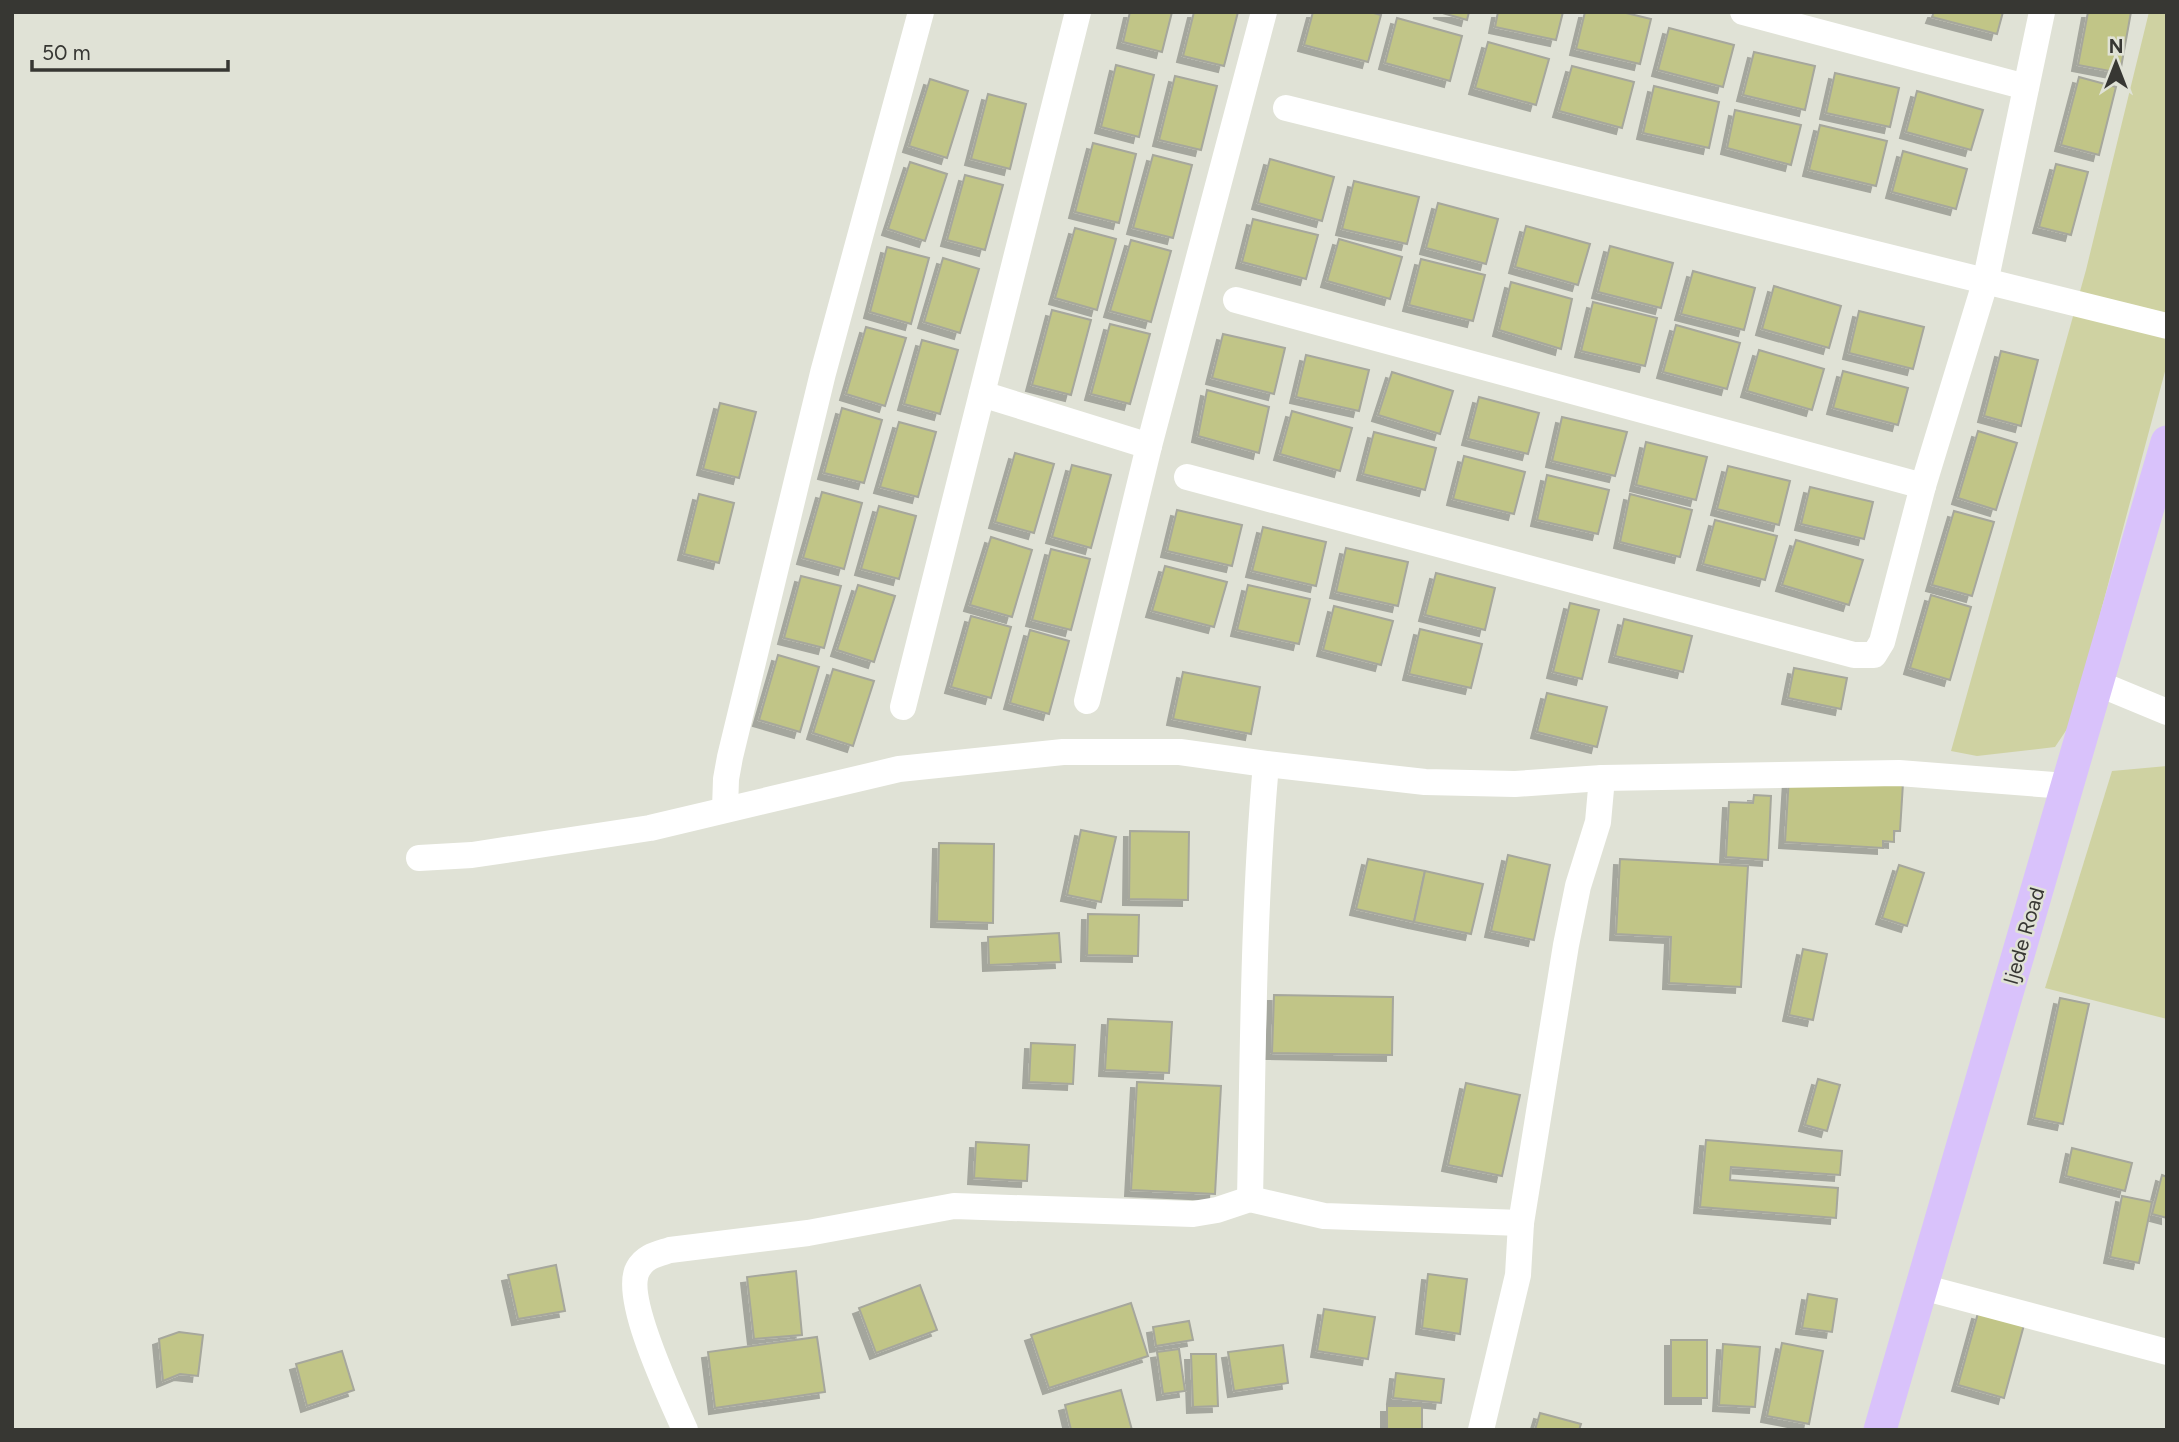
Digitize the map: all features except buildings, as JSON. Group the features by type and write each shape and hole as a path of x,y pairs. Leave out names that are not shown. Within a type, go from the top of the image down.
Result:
{"main road":[{"name":"Ijede Road","path":"1880,1430 2167,442"}],"street":[{"path":"725,808 730,757 820,386 921,12"},
{"path":"1087,701 1149,446 1264,12"},
{"path":"1743,12 2026,87"},
{"path":"1187,477 1854,655 1874,655 1882,642 1923,486 1985,282 2042,12"},
{"path":"903,707 1076,13"},
{"path":"1286,108 2167,326"},
{"path":"1236,300 1923,486"},
{"path":"982,394 1149,446"},
{"path":"2097,683 2167,712"},
{"path":"419,858 472,855 650,828 725,808 899,769 1063,752 1180,752 1425,782 1515,784 1602,778 1899,773 2066,786"},
{"path":"1250,1199 1257,895 1266,764"},
{"path":"1481,1430 1518,1275 1521,1223 1566,945 1578,886 1598,822 1602,778"},
{"path":"685,1430 659,1371 635,1292 637,1270 649,1257 670,1250 808,1233 954,1206 1192,1214 1217,1210 1250,1199 1324,1216 1521,1223"},
{"path":"1922,1287 2167,1352"}],"green space":[{"path":"2149,12 2167,12 2167,364 2071,723 2055,747 1977,756 1951,751 2086,270"},
{"path":"2167,766 2167,1019 2045,988 2112,771"}]}
